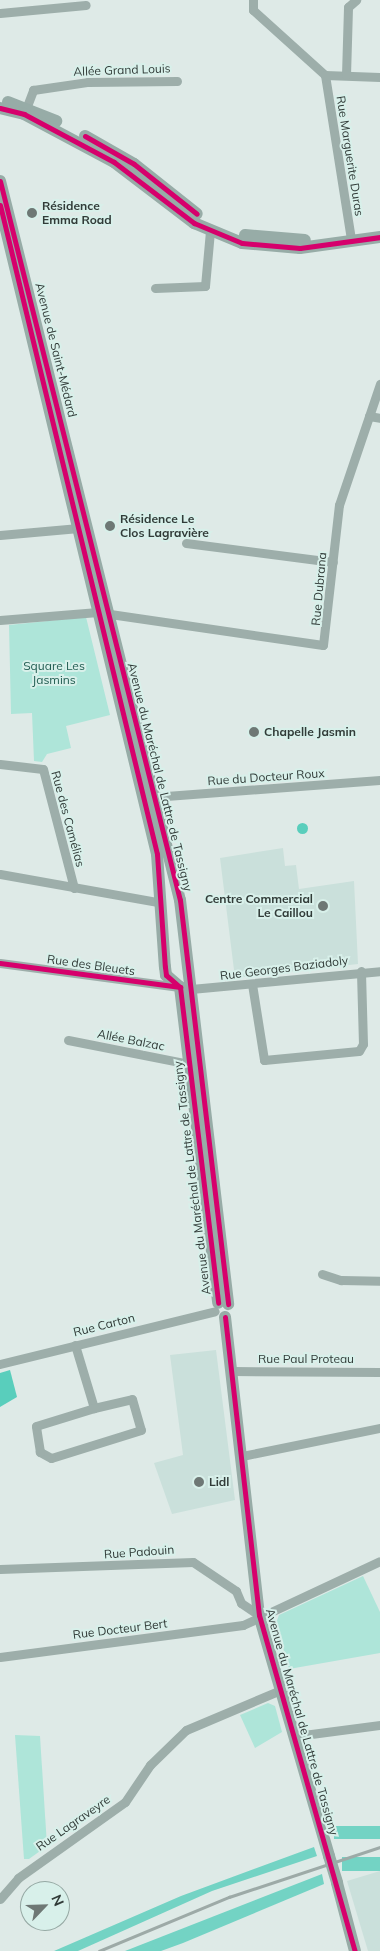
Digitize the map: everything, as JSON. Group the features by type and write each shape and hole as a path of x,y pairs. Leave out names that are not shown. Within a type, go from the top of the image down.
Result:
{"main road":[{"path":"0,100 124,157 210,222 247,235 322,242"},
{"path":"0,108 25,110 114,162 176,211 210,231 279,249 322,242 380,237"},
{"name":"Avenue de Saint-Médard","path":"0,181 84,527"},
{"name":"Avenue de Saint-Médard","path":"0,205 84,527"},
{"name":"Avenue du Maréchal de Lattre de Tassigny","path":"84,527 157,854 158,902 166,975 185,988 221,1309"},
{"name":"Avenue du Maréchal de Lattre de Tassigny","path":"104,613 180,900 189,1064 221,1309 232,1371 260,1615 283,1689 355,1951"}],"street":[{"path":"254,0 253,10 325,75 380,77"},
{"path":"346,75 348,7 356,0"},
{"path":"0,13 86,5"},
{"name":"Rue Marguerite Duras","path":"325,75 351,240"},
{"name":"Allée Grand Louis","path":"25,110 33,90 59,85 177,81"},
{"path":"155,288 206,286 210,231"},
{"name":"Rue Dubrana","path":"104,613 318,646 327,636 339,504 380,384"},
{"path":"369,416 380,418"},
{"path":"0,534 84,527"},
{"path":"186,542 333,562"},
{"path":"0,620 104,613"},
{"name":"Rue des Camélias","path":"0,764 43,769 74,888"},
{"name":"Rue du Docteur Roux","path":"153,798 380,780"},
{"path":"0,874 158,902"},
{"name":"Rue des Bleuets","path":"0,963 185,988"},
{"path":"252,984 264,1060 359,1051 363,1044 361,971"},
{"name":"Rue Georges Baziadoly","path":"185,988 252,984 361,971 380,972"},
{"name":"Allée Balzac","path":"68,1040 189,1064"},
{"path":"322,1274 341,1280 380,1281"},
{"name":"Rue Carton","path":"0,1364 221,1309"},
{"path":"75,1344 94,1408"},
{"name":"Rue Paul Proteau","path":"232,1371 380,1372"},
{"path":"132,1399 141,1430 51,1458 40,1452 36,1426 94,1408 132,1399"},
{"path":"242,1456 380,1428"},
{"path":"260,1615 380,1561"},
{"name":"Rue Padouin","path":"0,1569 193,1562 236,1591 241,1603 260,1615"},
{"name":"Rue Docteur Bert","path":"0,1657 243,1625 260,1615"},
{"name":"Rue Lagraveyre","path":"0,1899 18,1878 125,1802 150,1765 186,1730 283,1689"},
{"path":"296,1736 380,1725"}],"shaded area":[{"path":"302,822 308,828 302,834 296,828"},
{"path":"283,848 285,866 296,865 299,889 354,881 358,964 235,978 220,858"},
{"path":"216,1350 235,1500 172,1514 154,1463 183,1455 170,1355"},
{"path":"10,1370 17,1397 0,1407 0,1373"},
{"path":"334,1826 380,1826 380,1839 334,1839"},
{"path":"314,1847 317,1856 212,1891 78,1951 54,1951 181,1896"},
{"path":"342,1857 380,1857 380,1871 342,1871"},
{"path":"380,1871 380,1951 368,1951 347,1881"},
{"path":"322,1874 324,1884 183,1943 161,1951 125,1951"}],"green space":[{"name":"Square Les Jasmins","path":"86,617 110,715 66,726 71,748 47,754 42,762 34,761 32,713 11,714 9,625"},
{"path":"363,1576 380,1612 380,1653 289,1669 276,1623 279,1615"},
{"path":"268,1703 275,1706 282,1732 255,1748 240,1715"},
{"path":"15,1735 40,1736 47,1846 29,1859 24,1859"}],"railway":[{"path":"99,1951 229,1897 380,1847"}],"cycle path":[{"path":"0,108 24,114 114,162 194,223 242,243 300,248 380,237"},
{"path":"85,136 134,164 197,214"},
{"path":"0,181 180,900 228,1304"},
{"path":"0,205 157,854 166,975 180,987 218,1303"},
{"path":"0,963 180,987"},
{"path":"225,1317 259,1615 355,1951"}],"place":[{"name":"Résidence Emma Road","path":"32,213"},
{"name":"Résidence Le Clos Lagravière","path":"110,526"},
{"name":"Chapelle Jasmin","path":"254,732"},
{"name":"Centre Commercial Le Caillou","path":"323,906"},
{"name":"Lidl","path":"199,1482"}]}
